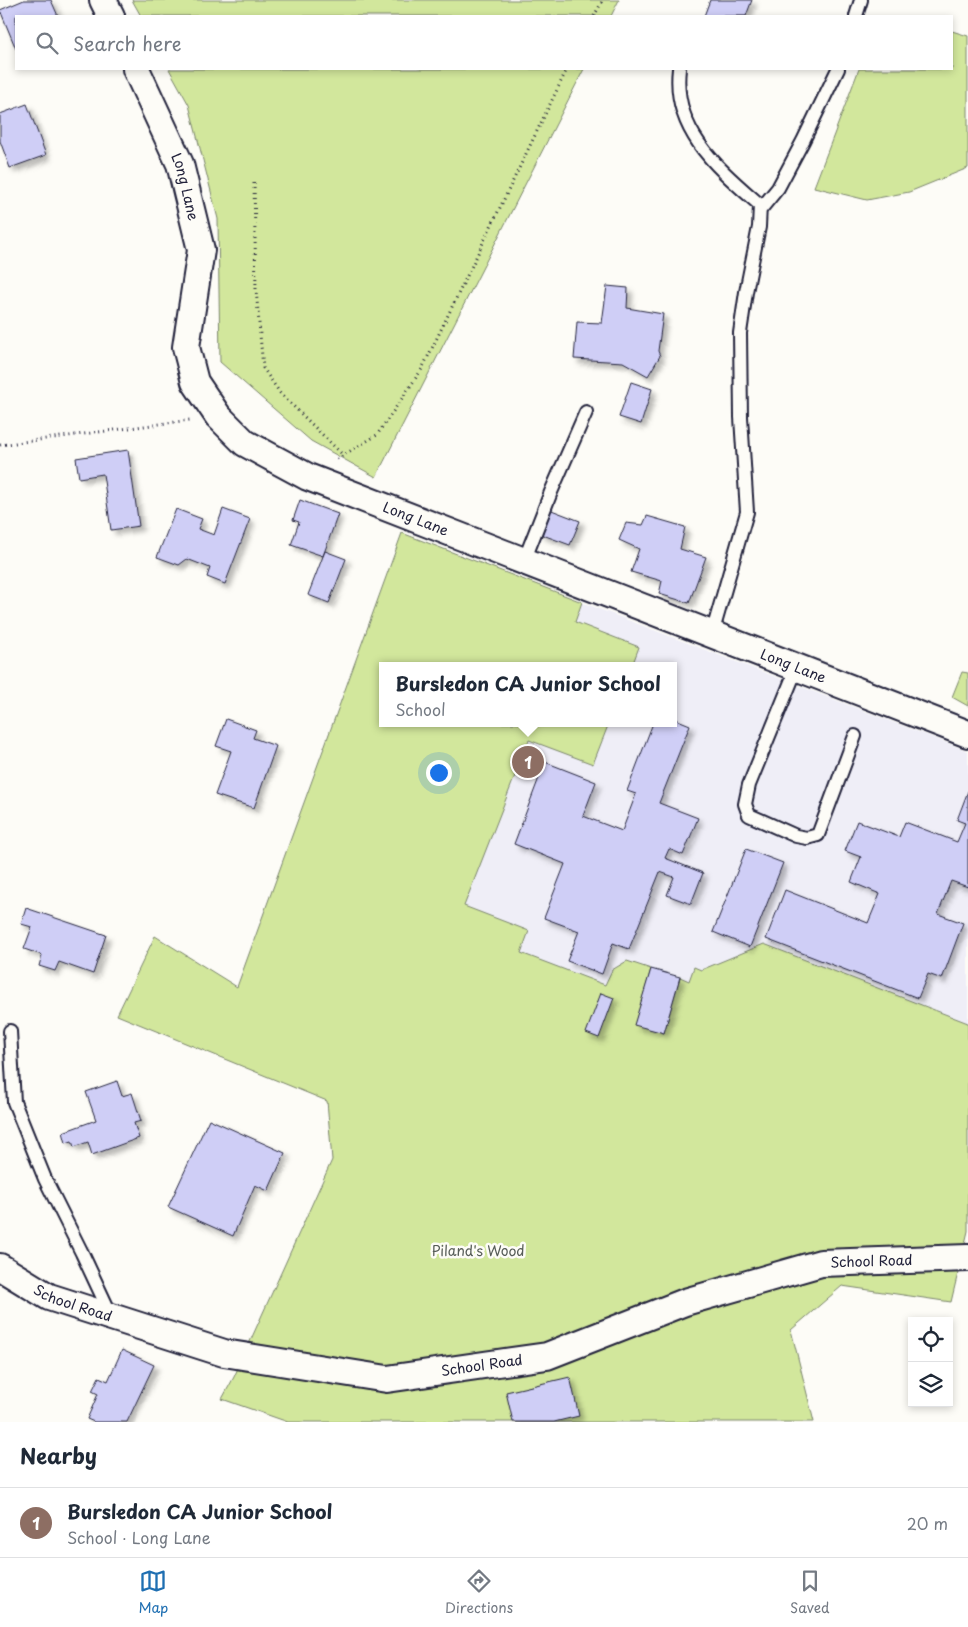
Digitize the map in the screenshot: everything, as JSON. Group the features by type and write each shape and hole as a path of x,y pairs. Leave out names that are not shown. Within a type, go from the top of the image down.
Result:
{"street":[{"path":"103,0 110,15"},
{"name":"Long Lane","path":"136,70 180,164 201,250 186,347 195,382 218,416 245,442 308,476 968,734"},
{"name":"School Road","path":"0,1267 48,1297 224,1353 386,1379 547,1356 685,1302 821,1263 968,1258"}],"lane":[{"path":"856,15 861,0"},
{"path":"679,70 677,85 681,107 692,135 720,170 760,205 759,227 740,333 740,418 747,512 712,634"},
{"path":"760,210 778,188 838,70"},
{"path":"524,561 551,492 586,412"},
{"path":"797,667 749,785 744,804 749,815 756,820 796,836 807,838 818,835 855,736"},
{"path":"10,1031 14,1102 45,1179 112,1318"}],"path":[{"path":"595,15 603,0"},
{"path":"308,476 377,435 422,369 567,70"},
{"path":"254,183 256,289 263,368 280,393 344,455"},
{"path":"0,445 218,416"}],"shaded area":[{"path":"402,533 968,751 968,1227 237,987"}],"green space":[{"path":"132,0 619,0 612,15 140,15"},
{"path":"953,31 968,36 968,168 909,192 867,200 814,187 859,70 953,70"},
{"path":"170,70 583,70 376,477 311,441 220,362 218,219 189,105"},
{"name":"Piland's Wood","path":"402,533 582,602 575,622 639,647 633,662 379,662 379,727 607,727 593,764 529,740 464,906 529,931 521,953 605,985 612,970 627,961 651,969 635,1024 664,1033 680,977 689,981 694,967 701,970 764,944 968,1023 968,1231 951,1302 842,1286 791,1330 814,1422 288,1422 222,1399 234,1377 332,1160 327,1101 117,1015 155,936 237,987"},
{"path":"962,672 968,673 968,706 952,697"}],"building":[{"path":"24,0 51,0 58,15 15,15 15,47 0,10"},
{"path":"710,0 752,0 746,15 704,15"},
{"path":"27,104 46,155 10,168 0,141 0,114"},
{"path":"607,286 628,288 627,308 663,314 658,351 660,356 648,376 623,362 574,359 577,322 602,323"},
{"path":"631,382 652,389 641,424 619,417"},
{"path":"128,450 139,526 111,530 103,474 79,478 76,458"},
{"path":"300,500 338,514 323,556 291,545 299,522 293,520"},
{"path":"176,509 202,519 198,529 214,535 223,509 250,519 225,584 207,577 210,568 187,559 179,565 157,557"},
{"path":"549,509 580,521 570,545 540,534"},
{"path":"647,516 685,527 680,549 706,557 689,603 659,594 662,581 631,572 639,549 619,540 626,523 643,525"},
{"path":"325,551 346,559 329,603 308,595"},
{"path":"226,719 256,730 253,738 276,746 254,808 215,795 231,751 216,746"},
{"path":"677,720 690,725 659,803 698,818 683,855 669,849 665,858 703,873 691,904 667,895 674,877 660,872 629,949 613,943 602,974 567,961 579,931 544,918 565,864 514,844 545,762 596,782 583,816 622,831 636,794 627,791 651,727 677,727"},
{"path":"968,791 968,887 951,881 938,914 963,923 942,979 928,974 918,998 766,939 785,890 868,923 880,894 851,882 861,857 845,851 857,821 899,837 905,822 957,842 965,823 957,820"},
{"path":"746,849 783,863 750,947 713,932"},
{"path":"26,908 106,935 93,974 59,962 55,971 39,966 42,955 24,949 32,927 21,924"},
{"path":"651,969 680,977 664,1033 634,1025"},
{"path":"601,993 614,998 599,1038 586,1033"},
{"path":"117,1081 122,1096 132,1093 141,1121 134,1123 139,1138 92,1155 88,1142 74,1147 72,1141 66,1143 63,1132 96,1120 86,1092"},
{"path":"209,1119 285,1153 268,1191 255,1185 233,1236 168,1207"},
{"path":"122,1350 154,1365 127,1422 94,1422 87,1419 98,1394 92,1391 99,1377 108,1381"},
{"path":"570,1377 579,1416 554,1422 513,1422 506,1392"}],"place":[{"name":"Bursledon CA Junior School","path":"528,762"}]}
